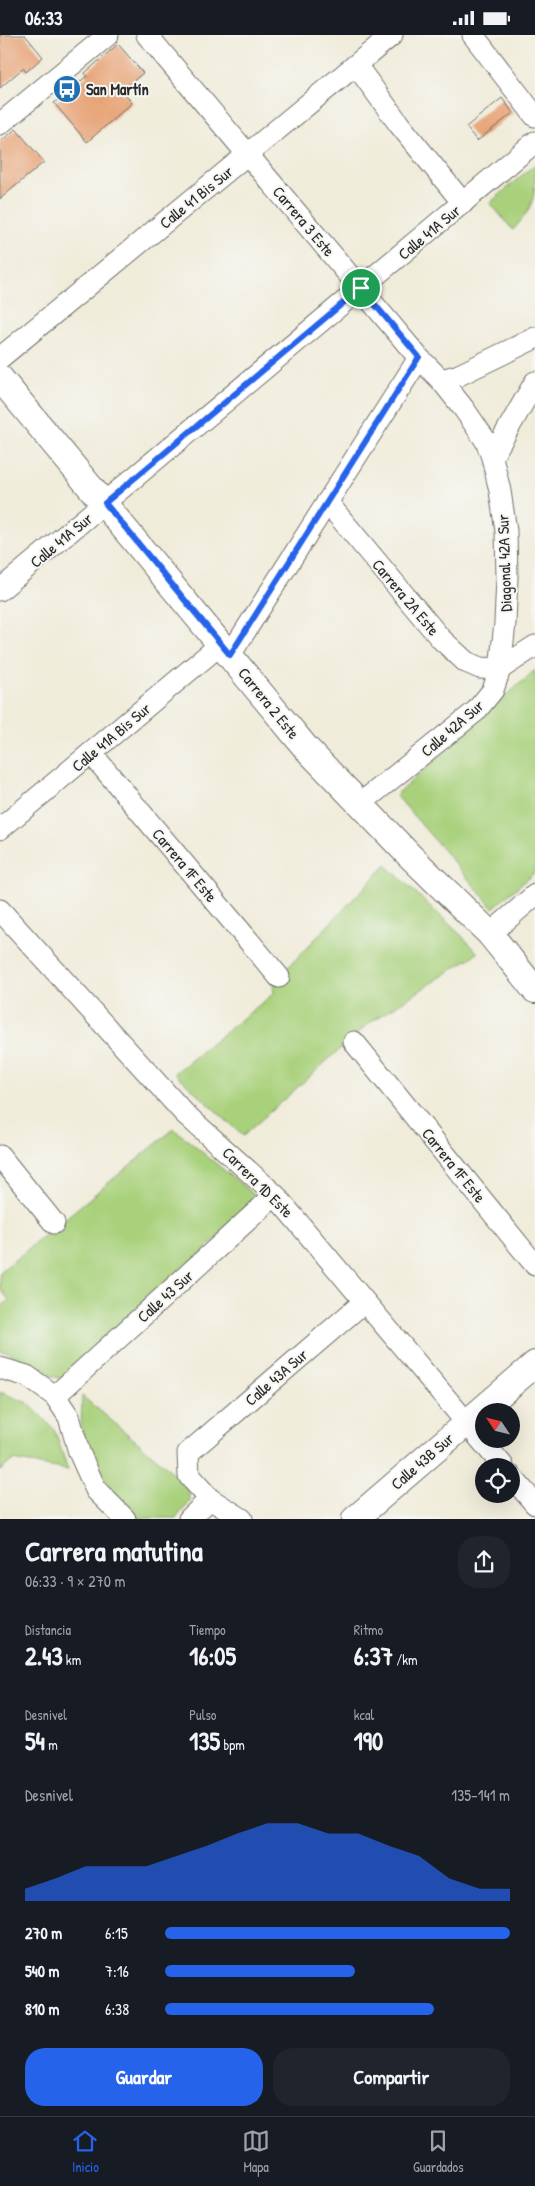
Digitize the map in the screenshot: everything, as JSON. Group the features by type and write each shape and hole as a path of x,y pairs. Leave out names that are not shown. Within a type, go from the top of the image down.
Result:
{"street":[{"path":"0,124 108,35"},
{"name":"Carrera 3 Este","path":"147,35 419,357 441,380 486,441 492,457"},
{"name":"Calle 41 Bis Sur","path":"0,358 392,35"},
{"path":"473,35 535,116"},
{"path":"356,65 399,124 463,203"},
{"name":"Calle 41A Sur","path":"0,590 535,142"},
{"path":"441,380 459,375 535,337"},
{"name":"Calle 41A Bis Sur","path":"0,829 91,753 225,650 327,502 419,357"},
{"name":"Carrera 2 Este","path":"0,378 306,749 490,934 535,990"},
{"path":"492,457 535,382"},
{"name":"Diagonal 42A Sur","path":"492,457 500,491 506,531 507,578 500,669"},
{"name":"Carrera 2A Este","path":"327,502 441,639 466,662 480,668 500,669"},
{"path":"500,669 535,647"},
{"name":"Calle 42A Sur","path":"360,804 476,711 493,690 500,669"},
{"name":"Carrera 1F Este","path":"91,753 279,977"},
{"path":"490,934 535,895"},
{"name":"Carrera 1D Este","path":"0,910 184,1113 275,1195 495,1458"},
{"name":"Carrera 1F Este","path":"354,1042 535,1265"},
{"path":"0,1156 54,1223"},
{"name":"Calle 43 Sur","path":"55,1396 275,1195"},
{"name":"Calle 43A Sur","path":"210,1499 190,1476 188,1453 364,1302"},
{"name":"Calle 43B Sur","path":"354,1519 535,1364"},
{"path":"0,1368 28,1376 55,1396 68,1417 79,1452 96,1490 125,1519"},
{"path":"520,1486 535,1504"},
{"path":"189,1519 210,1499 242,1519"}],"green space":[{"path":"535,164 535,186 530,207 513,230 490,203"},
{"path":"535,670 535,872 493,908 396,795"},
{"path":"386,865 478,953 368,1024 243,1136 175,1073 274,993 273,983"},
{"path":"174,1129 259,1199 65,1380 46,1374 7,1352 0,1351 0,1308 9,1300 0,1288 0,1272"},
{"path":"0,1392 28,1403 54,1429 68,1470 13,1460 0,1471"},
{"path":"82,1396 166,1466 188,1490 190,1502 176,1518 129,1518 89,1453 81,1427"}],"building":[{"path":"0,35 25,35 43,57 26,72 23,68 0,88"},
{"path":"118,44 143,73 122,90 132,103 87,142 54,103 87,76 85,73"},
{"path":"502,98 513,113 477,141 466,127"},
{"path":"16,129 44,162 0,199 0,142"}],"place":[{"name":"San Martín","path":"67,89"}],"route":[{"path":"361,288 419,357 230,655 105,503 361,288"}]}
